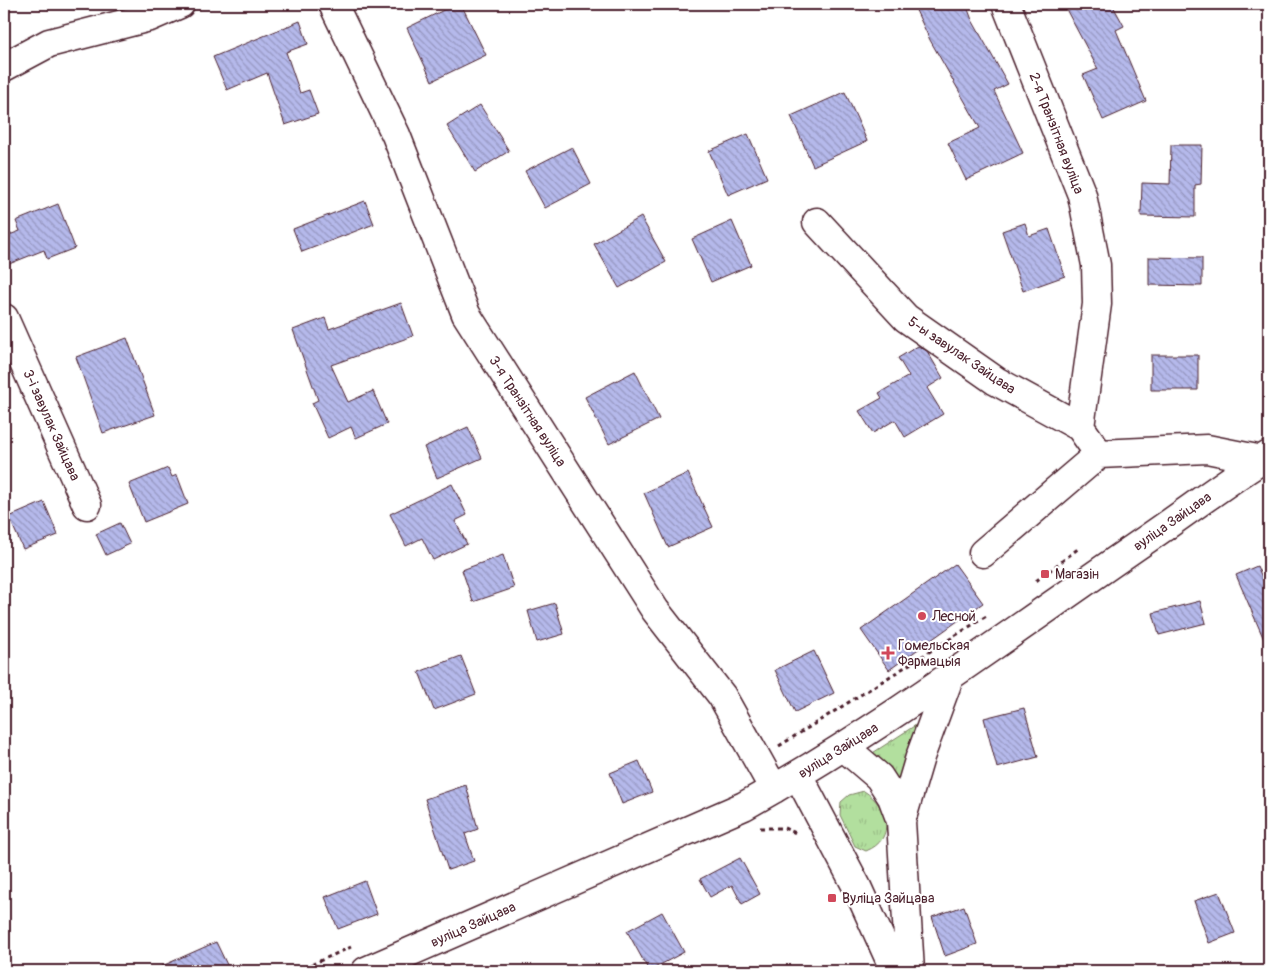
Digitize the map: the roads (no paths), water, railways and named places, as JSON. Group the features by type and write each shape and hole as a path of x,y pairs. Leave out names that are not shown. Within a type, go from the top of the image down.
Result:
{"street":[{"path":"4,67 49,43 150,17 180,4"},
{"name":"3-я Транзітная вуліца","path":"333,4 396,135 466,314 655,610 722,696 774,790"},
{"name":"2-я Транзітная вуліца","path":"1006,4 1082,195 1096,265 1096,304 1080,427"},
{"name":"5-ы завулак Зайцава","path":"817,222 906,318 996,381 1080,427"},
{"name":"3-і завулак Зайцава","path":"4,318 87,505"},
{"path":"1080,427 1098,454"},
{"path":"983,552 1098,454 1207,448 1265,458"},
{"name":"вуліца Зайцава","path":"366,971 744,806 774,790 844,747 949,678 1026,622 1265,458"},
{"path":"901,821 920,757 949,678"},
{"path":"844,747 879,777 892,797 901,821 910,971"},
{"path":"798,775 857,887 895,971"}],"place":[{"name":"Магазін","path":"1045,574"},
{"name":"Лесной","path":"922,616"},
{"name":"Гомельская Фармацыя","path":"888,653"},
{"name":"Вуліца Зайцава","path":"832,898"}]}
